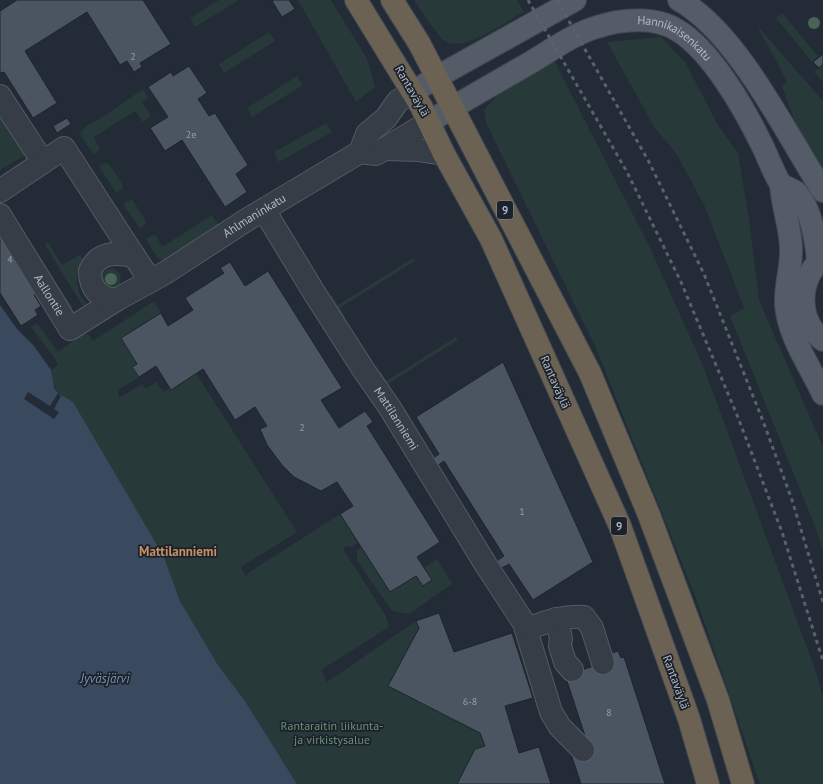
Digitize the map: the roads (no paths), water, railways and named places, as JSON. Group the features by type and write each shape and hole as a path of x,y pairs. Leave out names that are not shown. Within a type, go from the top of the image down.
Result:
{"highway":[{"name":"Rantaväylä","path":"356,0 413,92 444,154 491,239 620,526 689,719 708,784"},
{"name":"9","path":"392,0 419,43 590,373 660,544 718,700 743,784"}],"main road":[{"path":"413,92 575,0"},
{"path":"685,1 729,45 745,66 823,191"},
{"name":"Hannikaisenkatu","path":"429,122 452,107 568,40 596,27 633,20 656,23 677,29 698,48 722,75 752,124 781,184"},
{"path":"822,342 807,319 803,295 808,277 821,260 814,230 805,206 796,192 781,184 781,196 788,222 791,246 786,295 787,311 791,327 800,348 823,394"}],"street":[{"path":"677,29 685,1"},
{"path":"413,92 398,101 386,118 366,134 360,152 376,154 429,122"},
{"path":"0,96 43,162"},
{"path":"0,191 64,148 150,280"},
{"path":"386,149 418,150 444,154"},
{"name":"Ahlmaninkatu","path":"116,300 360,152"},
{"name":"Mattilanniemi","path":"264,210 315,294 390,408 527,629 551,712 560,727 583,750"},
{"name":"Aallontie","path":"0,215 25,241 70,329 116,300"},
{"path":"116,300 100,296 92,286 90,271 99,257 111,254 134,256"},
{"path":"527,629 559,628 570,615 584,617 592,628 603,663"}],"water":[{"name":"Jyväsjärvi","path":"0,305 17,329 34,346 51,370 54,388 58,393 73,402 164,557 180,601 218,665 245,701 297,784 0,784"}],"railway":[{"path":"528,0 627,172 681,282 737,415 782,532 823,661"},
{"path":"557,0 649,162 704,274 763,421 792,500 823,602"}],"district":[{"name":"Mattilanniemi","path":"178,551"}],"park label":[{"name":"Rantaraitin liikunta- ja virkistysalue","path":"332,733"}]}
